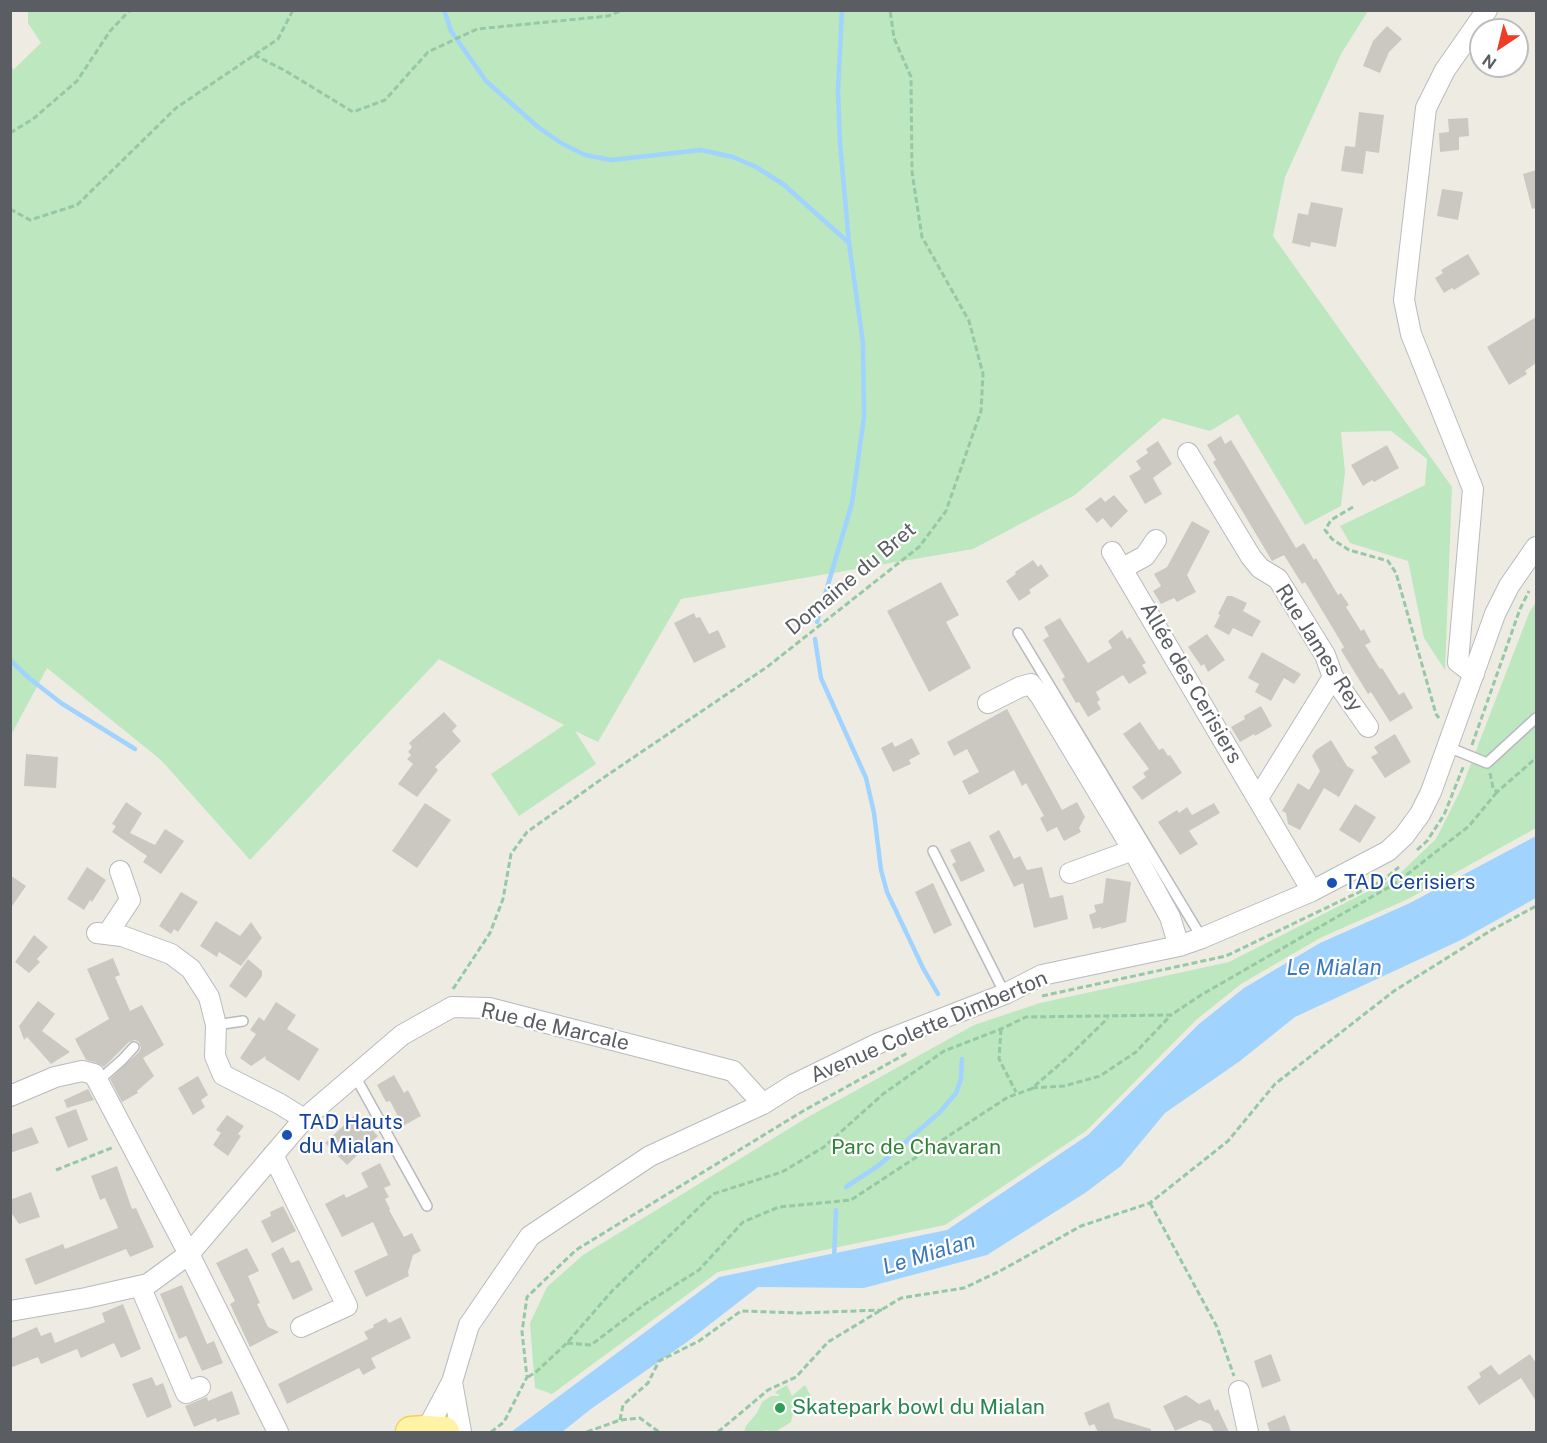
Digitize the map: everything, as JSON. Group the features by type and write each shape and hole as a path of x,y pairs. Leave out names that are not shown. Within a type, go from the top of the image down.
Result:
{"street":[{"path":"1474,674 1458,662 1473,489 1411,334 1404,300 1426,108 1445,70 1487,10"},
{"name":"Rue James Rey","path":"1188,453 1251,557 1260,568 1278,579 1325,656 1333,677 1368,727"},
{"name":"Allée des Cerisiers","path":"1156,540 1145,556 1118,560 1312,891"},
{"name":"Avenue Colette Dimberton","path":"427,1432 452,1382 469,1326 530,1236 650,1156 763,1104 793,1086 879,1043 1005,994 1042,975 1179,946 1202,938 1312,891 1388,851 1404,836 1424,806 1451,740 1495,614 1509,586 1536,547"},
{"path":"1258,798 1333,677"},
{"path":"988,704 1020,687 1031,684 1133,850 1170,917 1179,946"},
{"path":"1070,873 1133,850"},
{"path":"120,871 130,900 102,933 122,936 171,954 191,969 209,997 216,1025 215,1056 223,1075 304,1119"},
{"name":"Rue de Marcale","path":"10,1311 86,1298 148,1284 189,1254 304,1119 402,1035 452,1007 489,1008 733,1071 763,1104"},
{"path":"10,1096 55,1077 82,1071 94,1074 189,1254 278,1432"},
{"path":"273,1155 347,1306 302,1327"},
{"path":"140,1286 186,1393 200,1388"},
{"name":"Avenue Colette Dimberton","path":"452,1382 461,1432"},
{"path":"1239,1391 1248,1432"}],"lane":[{"path":"1017,633 1202,938"},
{"path":"1451,740 1468,756 1487,763 1536,718"},
{"path":"933,851 1005,994"},
{"path":"216,1025 243,1022"},
{"path":"98,1081 134,1047"},
{"path":"355,1076 427,1206"}],"path":[{"path":"10,133 33,119 77,81 110,31 130,10"},
{"path":"10,208 30,220 77,205 176,108 278,39 293,10"},
{"path":"254,55 284,70 353,112 384,100 428,52 477,29 608,16 623,10"},
{"name":"Domaine du Bret","path":"452,1007 453,990 490,933 503,899 511,854 527,832 767,667 919,547 946,511 981,411 983,374 969,321 922,237 912,172 911,77 894,38 890,10"},
{"path":"1353,507 1331,520 1325,530 1332,540 1349,550 1388,561 1396,573 1436,714 1451,740"},
{"path":"1412,854 1427,841 1444,815 1468,756 1520,609 1531,587"},
{"path":"567,1343 591,1345 645,1304 699,1270 743,1222 779,1208 851,1200 1017,1093 1031,1089 1064,1086 1100,1076 1136,1052 1171,1015 1201,995 1395,883 1469,826 1497,792 1536,758"},
{"path":"1487,763 1493,788 1497,792"},
{"path":"1039,996 1226,956 1382,881 1405,861"},
{"path":"718,1432 768,1390 796,1377 828,1342 900,1298 964,1288 1019,1261 1065,1233 1150,1203 1228,1141 1275,1083 1394,991 1490,931 1536,906"},
{"path":"1529,909 1536,912"},
{"path":"527,1377 536,1372 567,1343 612,1291 713,1194 782,1172 824,1147 883,1094 944,1050 1026,1017 1171,1015"},
{"path":"1031,1089 1067,1058 1108,1017"},
{"path":"1001,1029 999,1059 1017,1093"},
{"path":"491,1432 504,1422 527,1377 522,1332 526,1297 576,1250 803,1111 918,1047"},
{"path":"56,1170 129,1141"},
{"path":"1150,1203 1217,1327 1239,1391"},
{"path":"620,1420 623,1405 648,1383 659,1361 699,1341 741,1311 800,1313 882,1310"},
{"path":"587,1432 620,1420 640,1418 660,1432"},
{"path":"592,1430 602,1432"}],"green space":[{"path":"28,10 1368,11 1341,54 1285,177 1273,236 1452,487 1445,670 1424,638 1408,561 1350,543 1340,526 1425,485 1427,459 1391,431 1341,432 1345,472 1341,506 1305,525 1238,414 1210,431 1163,418 1075,495 973,549 681,599 598,742 575,731 596,764 519,816 491,774 564,725 439,659 250,860 161,760 47,668 11,735 10,56 13,70 41,43 28,23"},
{"name":"Parc de Chavaran","path":"1536,602 1536,828 1408,899 1320,938 1241,984 1196,1020 1086,1131 945,1225 718,1272 552,1394 535,1388 530,1323 547,1287 583,1255 808,1117 974,1025 1040,1003 1229,962 1396,877 1436,839 1462,787 1529,613"},
{"name":"Skatepark bowl du Mialan","path":"787,1385 792,1396 805,1385 813,1400 793,1413 791,1422 775,1432 765,1430 763,1432 744,1432 762,1402 771,1396 780,1396 775,1392"}],"water":[{"name":"Le Mialan","path":"1536,836 1536,898 1461,940 1295,1017 1240,1061 1165,1113 1121,1166 1085,1193 987,1255 864,1288 758,1287 687,1342 562,1432 511,1432 719,1277 947,1230 1088,1135 1199,1024 1244,988 1320,943 1410,903"}],"building":[{"path":"1387,26 1402,39 1389,52 1380,73 1363,66 1373,41"},
{"path":"1359,112 1384,115 1379,153 1366,151 1363,174 1341,171 1345,146 1355,147"},
{"path":"1468,118 1469,136 1459,137 1459,150 1440,152 1439,133 1449,132 1448,119"},
{"path":"1536,170 1536,208 1532,209 1523,174"},
{"path":"1442,189 1463,192 1458,220 1437,216"},
{"path":"1311,202 1343,208 1336,247 1311,242 1310,247 1292,243 1298,213 1308,215"},
{"path":"1468,254 1480,274 1454,290 1452,288 1444,293 1435,278 1443,273 1441,270"},
{"path":"1536,317 1536,363 1525,371 1527,374 1509,385 1487,347"},
{"path":"1221,436 1225,444 1231,440 1296,548 1304,543 1314,560 1316,558 1338,595 1341,593 1349,605 1346,607 1361,631 1364,629 1371,642 1365,645 1380,669 1382,668 1399,695 1404,692 1413,708 1390,722 1371,692 1368,694 1341,650 1344,647 1305,582 1302,584 1284,555 1272,561 1213,462 1216,460 1207,445"},
{"path":"1158,441 1172,464 1153,478 1162,494 1145,504 1129,476 1141,469 1136,461 1148,453 1146,449"},
{"path":"1387,445 1399,468 1363,486 1351,465"},
{"path":"1114,495 1128,511 1111,528 1103,518 1097,523 1085,509 1101,497 1105,502"},
{"path":"1192,521 1210,531 1187,575 1196,592 1177,602 1174,598 1161,604 1153,591 1161,586 1154,574 1167,567"},
{"path":"1033,560 1038,567 1041,564 1049,576 1029,590 1031,593 1019,601 1006,581"},
{"path":"941,582 959,615 946,622 971,668 929,692 887,611"},
{"path":"1227,596 1247,603 1243,611 1261,621 1252,637 1233,628 1229,635 1214,627"},
{"path":"694,613 696,618 700,617 709,634 718,630 726,647 694,663 674,623"},
{"path":"1060,618 1088,663 1112,648 1108,641 1122,630 1127,639 1130,637 1146,663 1142,665 1147,673 1129,684 1123,675 1096,692 1100,700 1097,702 1101,709 1088,717 1079,702 1076,703 1062,679 1065,677 1043,640 1049,636 1044,627"},
{"path":"1207,634 1225,660 1208,672 1204,664 1201,666 1188,647"},
{"path":"1262,652 1301,674 1294,684 1284,678 1271,701 1255,692 1259,684 1248,678"},
{"path":"1261,706 1272,726 1240,742 1231,727"},
{"path":"1007,709 1062,810 1077,802 1085,817 1079,828 1081,832 1064,841 1057,827 1047,832 1040,818 1044,816 1026,783 1022,786 1014,770 969,795 962,781 979,772 967,749 954,756 947,742"},
{"path":"444,712 457,726 452,731 461,741 435,767 438,770 417,797 398,784 413,764 407,759 411,755 408,752 412,747 409,743"},
{"path":"1140,722 1159,750 1163,748 1168,756 1170,755 1182,773 1142,800 1132,787 1146,777 1143,773 1149,769 1123,734"},
{"path":"1395,734 1411,762 1385,778 1371,757 1378,753 1374,747"},
{"path":"912,738 920,754 909,760 911,764 893,772 881,748 892,742 895,747"},
{"path":"1331,740 1347,766 1354,770 1339,797 1324,788 1300,830 1288,824 1286,813 1282,811 1298,783 1309,790 1320,771 1312,756 1316,750"},
{"path":"26,754 58,757 56,788 24,786"},
{"path":"126,802 142,813 130,833 155,845 165,829 184,841 161,874 143,862 147,856 112,832 116,826 112,824"},
{"path":"425,803 451,820 417,868 392,851"},
{"path":"1214,803 1220,813 1189,831 1198,844 1180,855 1158,822 1177,810 1179,813 1187,807 1192,815"},
{"path":"1355,804 1376,817 1360,843 1339,830"},
{"path":"999,830 1014,859 1020,856 1027,870 1042,867 1050,898 1063,895 1068,919 1034,928 1023,883 1014,887 989,836"},
{"path":"970,841 985,871 961,882 952,864 956,862 950,850"},
{"path":"87,867 106,880 84,910 67,899"},
{"path":"10,875 26,886 10,909"},
{"path":"1106,878 1131,882 1126,922 1093,929 1089,915 1096,912 1094,905 1103,903"},
{"path":"933,883 952,925 934,934 915,892"},
{"path":"181,892 198,902 178,932 174,929 171,934 159,926"},
{"path":"216,921 240,936 251,922 262,938 241,966 219,952 217,957 200,946"},
{"path":"34,935 48,947 37,959 40,962 29,973 15,962"},
{"path":"113,958 120,975 115,977 130,1011 142,1005 164,1045 143,1058 154,1076 137,1091 138,1093 122,1102 110,1079 139,1052 141,1048 139,1042 135,1040 129,1042 104,1067 86,1060 75,1039 109,1019 87,969"},
{"path":"248,959 262,971 262,976 246,998 229,986"},
{"path":"38,1001 55,1014 42,1031 70,1052 51,1064 27,1037 24,1040 19,1026"},
{"path":"276,1002 296,1015 287,1029 319,1049 299,1081 265,1059 266,1056 251,1066 240,1058 256,1034 250,1030 259,1017 264,1021"},
{"path":"394,1075 404,1093 408,1090 421,1116 403,1126 390,1101 386,1102 377,1085"},
{"path":"198,1076 208,1095 201,1100 205,1107 193,1115 178,1088"},
{"path":"88,1089 94,1100 67,1108 64,1100"},
{"path":"76,1109 88,1140 68,1148 55,1117"},
{"path":"356,1114 378,1136 347,1165 325,1143"},
{"path":"227,1115 244,1126 238,1134 241,1136 228,1156 213,1145 221,1133 216,1130"},
{"path":"32,1127 39,1143 10,1153 10,1135"},
{"path":"380,1163 391,1185 384,1188 389,1197 385,1199 389,1210 404,1237 412,1233 421,1251 413,1255 409,1276 366,1297 354,1271 388,1255 373,1222 342,1237 325,1204 344,1194 346,1198 368,1187 361,1173"},
{"path":"117,1166 132,1209 136,1208 154,1247 130,1257 126,1249 35,1285 25,1259 63,1244 65,1249 118,1228 105,1198 100,1200 91,1176"},
{"path":"31,1192 40,1217 19,1224 10,1211 10,1200"},
{"path":"283,1206 296,1231 272,1243 261,1221 271,1216 270,1212"},
{"path":"283,1247 291,1263 299,1260 313,1290 293,1300 271,1254"},
{"path":"247,1248 259,1271 248,1276 260,1303 257,1304 268,1327 279,1332 250,1347 230,1304 235,1301 216,1263"},
{"path":"182,1285 207,1344 214,1341 223,1363 202,1371 186,1336 179,1339 160,1294"},
{"path":"123,1304 141,1349 121,1358 114,1343 81,1358 77,1349 41,1364 38,1357 10,1368 10,1339 37,1327 41,1336 51,1332 55,1343 105,1322 102,1313"},
{"path":"401,1317 411,1338 371,1358 376,1368 363,1375 359,1368 287,1404 278,1384 368,1339 364,1332 374,1327 373,1325 386,1318 389,1323"},
{"path":"1271,1354 1281,1381 1262,1388 1254,1361"},
{"path":"1530,1354 1536,1363 1536,1401 1521,1378 1479,1405 1467,1387 1481,1377 1479,1373 1491,1365 1499,1375"},
{"path":"152,1377 156,1386 163,1383 172,1407 147,1418 132,1384"},
{"path":"232,1391 240,1414 217,1422 216,1418 194,1427 185,1406 207,1397 208,1401"},
{"path":"1186,1395 1199,1404 1210,1399 1215,1411 1218,1409 1229,1432 1214,1432 1210,1424 1200,1420 1175,1431 1163,1406"},
{"path":"1109,1402 1114,1418 1151,1429 1151,1432 1098,1432 1094,1424 1089,1426 1084,1413"},
{"path":"1285,1415 1291,1432 1270,1432 1267,1423"}],"waterway":[{"path":"444,10 451,31 486,81 538,127 561,143 585,155 611,160 701,150 733,157 756,167 783,184 849,243"},
{"path":"817,622 852,503 864,417 863,343 849,243 840,143 838,91 842,10"},
{"path":"815,639 821,678 866,778 874,813 881,870 887,892 938,994"},
{"path":"10,660 61,703 135,749"},
{"path":"846,1187 878,1166 940,1112 956,1093 961,1079 962,1059"},
{"path":"834,1259 836,1210"}],"place":[{"name":"TAD Cerisiers","path":"1332,883"},
{"name":"TAD Hauts du Mialan","path":"287,1135"},
{"name":"Skatepark bowl du Mialan","path":"780,1408"}]}
